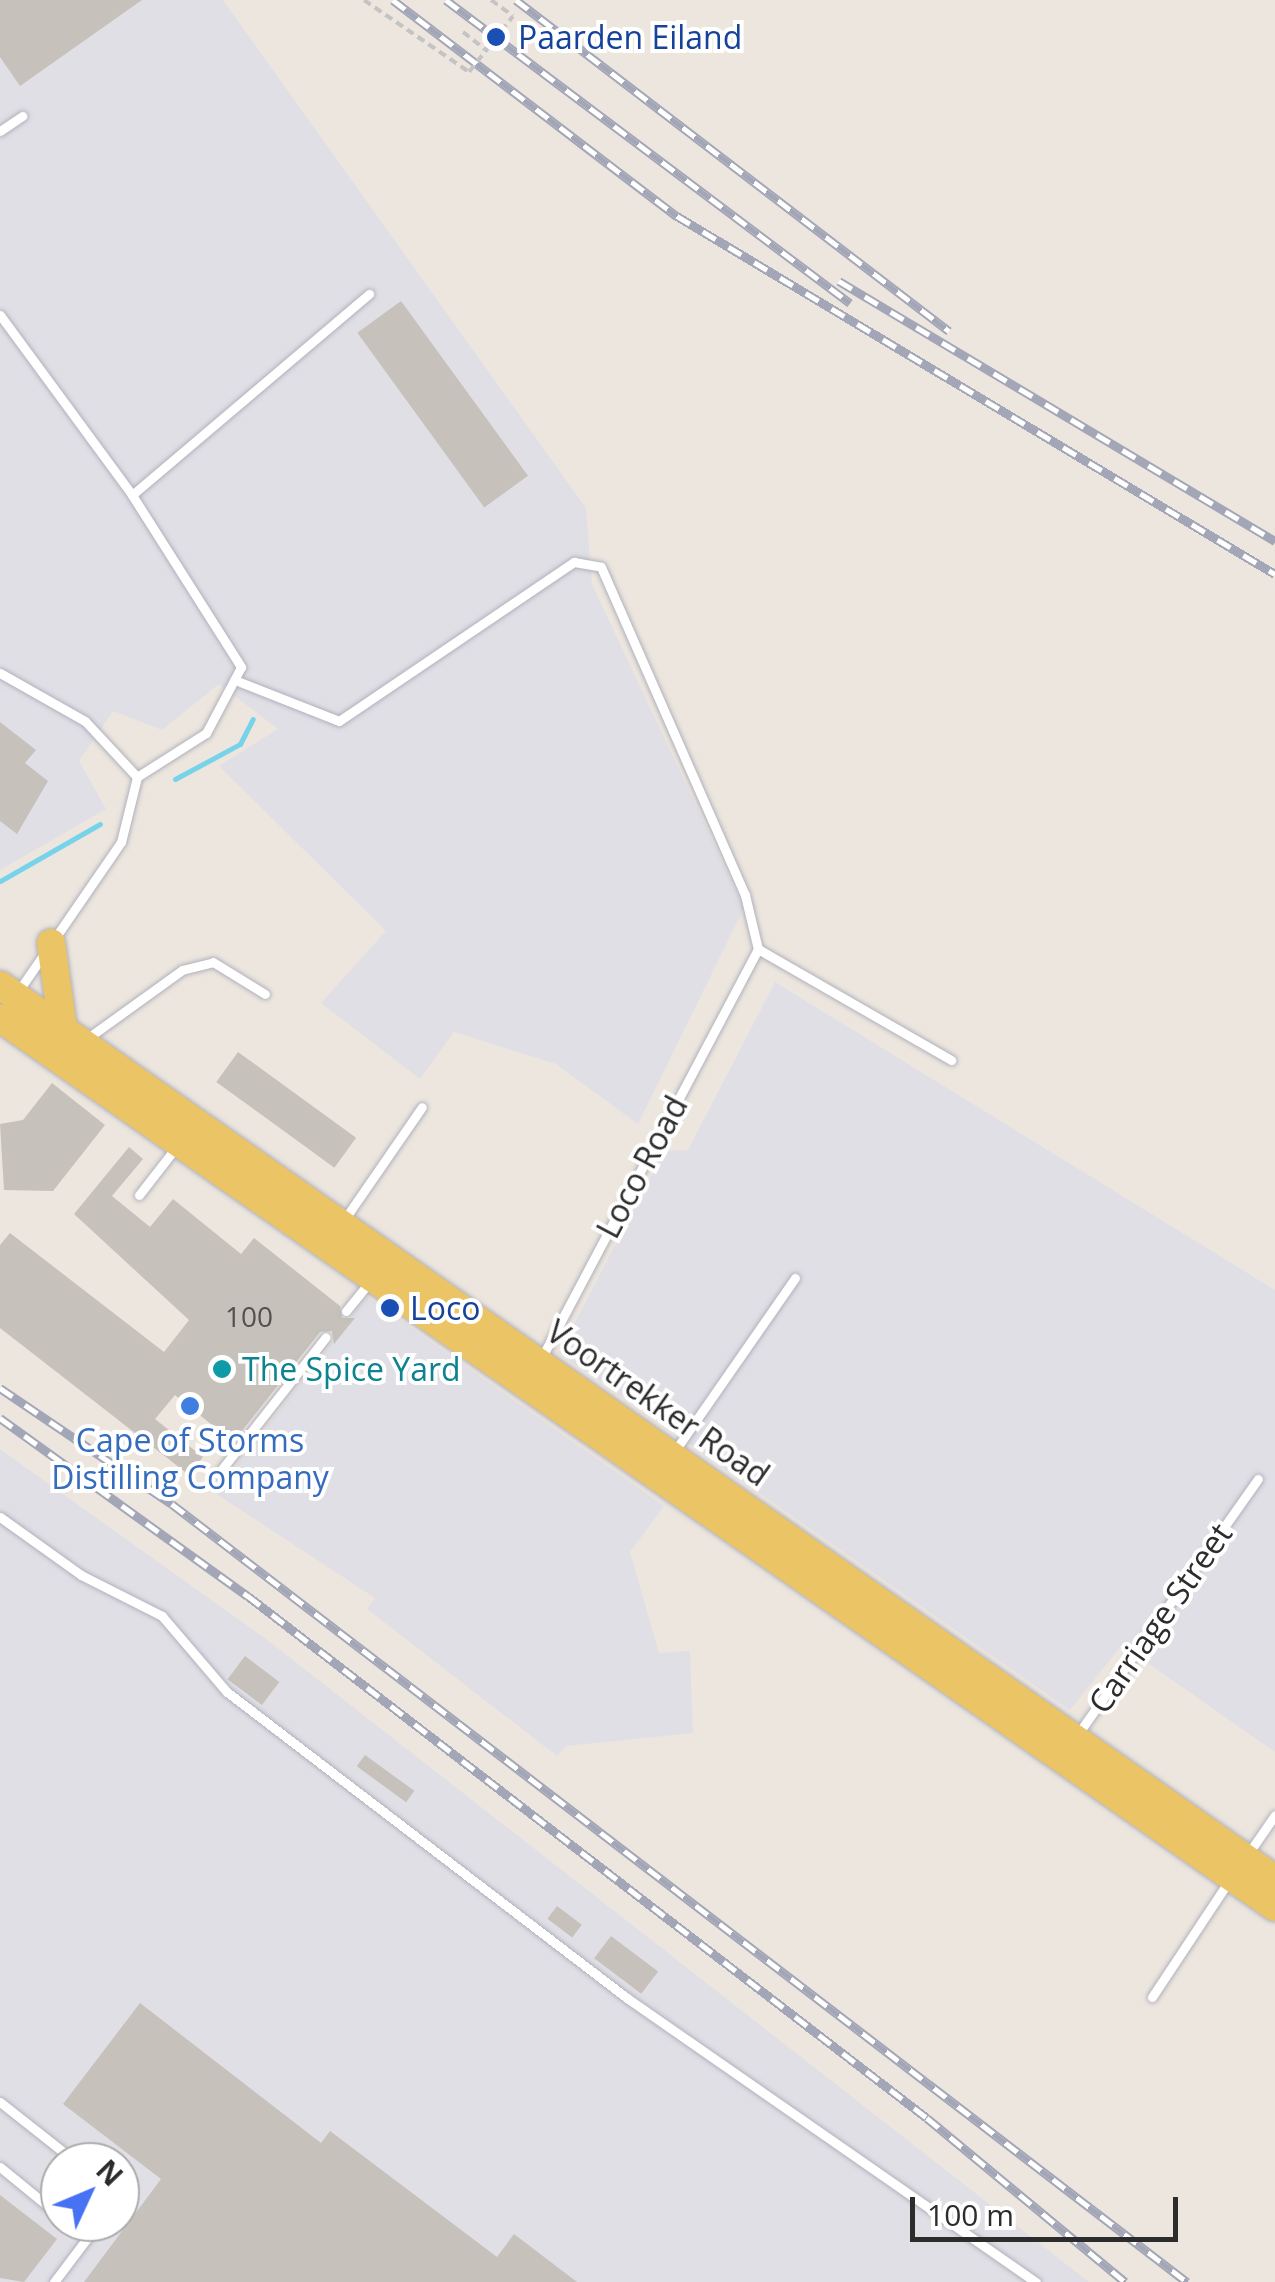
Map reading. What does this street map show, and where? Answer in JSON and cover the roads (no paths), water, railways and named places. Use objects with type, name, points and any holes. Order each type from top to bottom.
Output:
[{"type":"main road","points":[[52,943],[73,1035]]},
{"type":"main road","name":"Voortrekker Road","points":[[5,999],[73,1035],[188,1131]]},
{"type":"main road","name":"Voortrekker Road","points":[[5,999],[1238,1867],[1275,1907]]},
{"type":"main road","name":"Voortrekker Road","points":[[335,1233],[374,1275],[533,1373]]},
{"type":"main road","name":"Voortrekker Road","points":[[1238,1867],[1275,1879]]},
{"type":"lane","points":[[0,131],[22,116]]},
{"type":"lane","points":[[132,494],[317,348],[370,294]]},
{"type":"lane","points":[[0,315],[132,494],[234,651],[240,682],[206,733],[136,778],[121,842],[52,943],[5,999]]},
{"type":"lane","points":[[240,682],[340,722],[574,562],[600,567],[745,895],[758,948],[951,1060]]},
{"type":"lane","points":[[0,673],[85,721],[136,778]]},
{"type":"lane","name":"Loco Road","points":[[533,1373],[758,948]]},
{"type":"lane","points":[[73,1035],[182,970],[213,962],[265,994]]},
{"type":"lane","points":[[335,1233],[422,1107]]},
{"type":"lane","points":[[138,1195],[188,1131]]},
{"type":"lane","points":[[346,1311],[374,1275]]},
{"type":"lane","points":[[665,1465],[795,1278]]},
{"type":"lane","points":[[218,1474],[326,1338]]},
{"type":"lane","name":"Carriage Street","points":[[1068,1749],[1258,1479]]},
{"type":"lane","points":[[0,1517],[81,1576],[162,1616],[227,1692],[627,1998],[1036,2282]]},
{"type":"lane","points":[[1152,1997],[1275,1816]]},
{"type":"lane","points":[[0,2102],[51,2142]]},
{"type":"lane","points":[[0,2166],[40,2199]]},
{"type":"lane","points":[[54,2282],[84,2242]]},
{"type":"waterway","points":[[175,779],[240,744],[253,719]]},
{"type":"waterway","points":[[0,881],[100,824]]},
{"type":"railway","points":[[393,0],[677,216],[1275,574]]},
{"type":"railway","points":[[446,0],[850,303]]},
{"type":"railway","points":[[516,0],[949,331]]},
{"type":"railway","points":[[839,281],[1275,541]]},
{"type":"railway","points":[[0,1388],[172,1504],[1187,2282]]},
{"type":"railway","points":[[0,1418],[248,1596],[927,2118],[1125,2282]]},
{"type":"place","name":"Paarden Eiland","points":[[496,37]]},
{"type":"place","name":"Loco","points":[[390,1308]]},
{"type":"place","name":"The Spice Yard","points":[[222,1369]]},
{"type":"place","name":"Cape of Storms Distilling Company","points":[[190,1406]]}]
